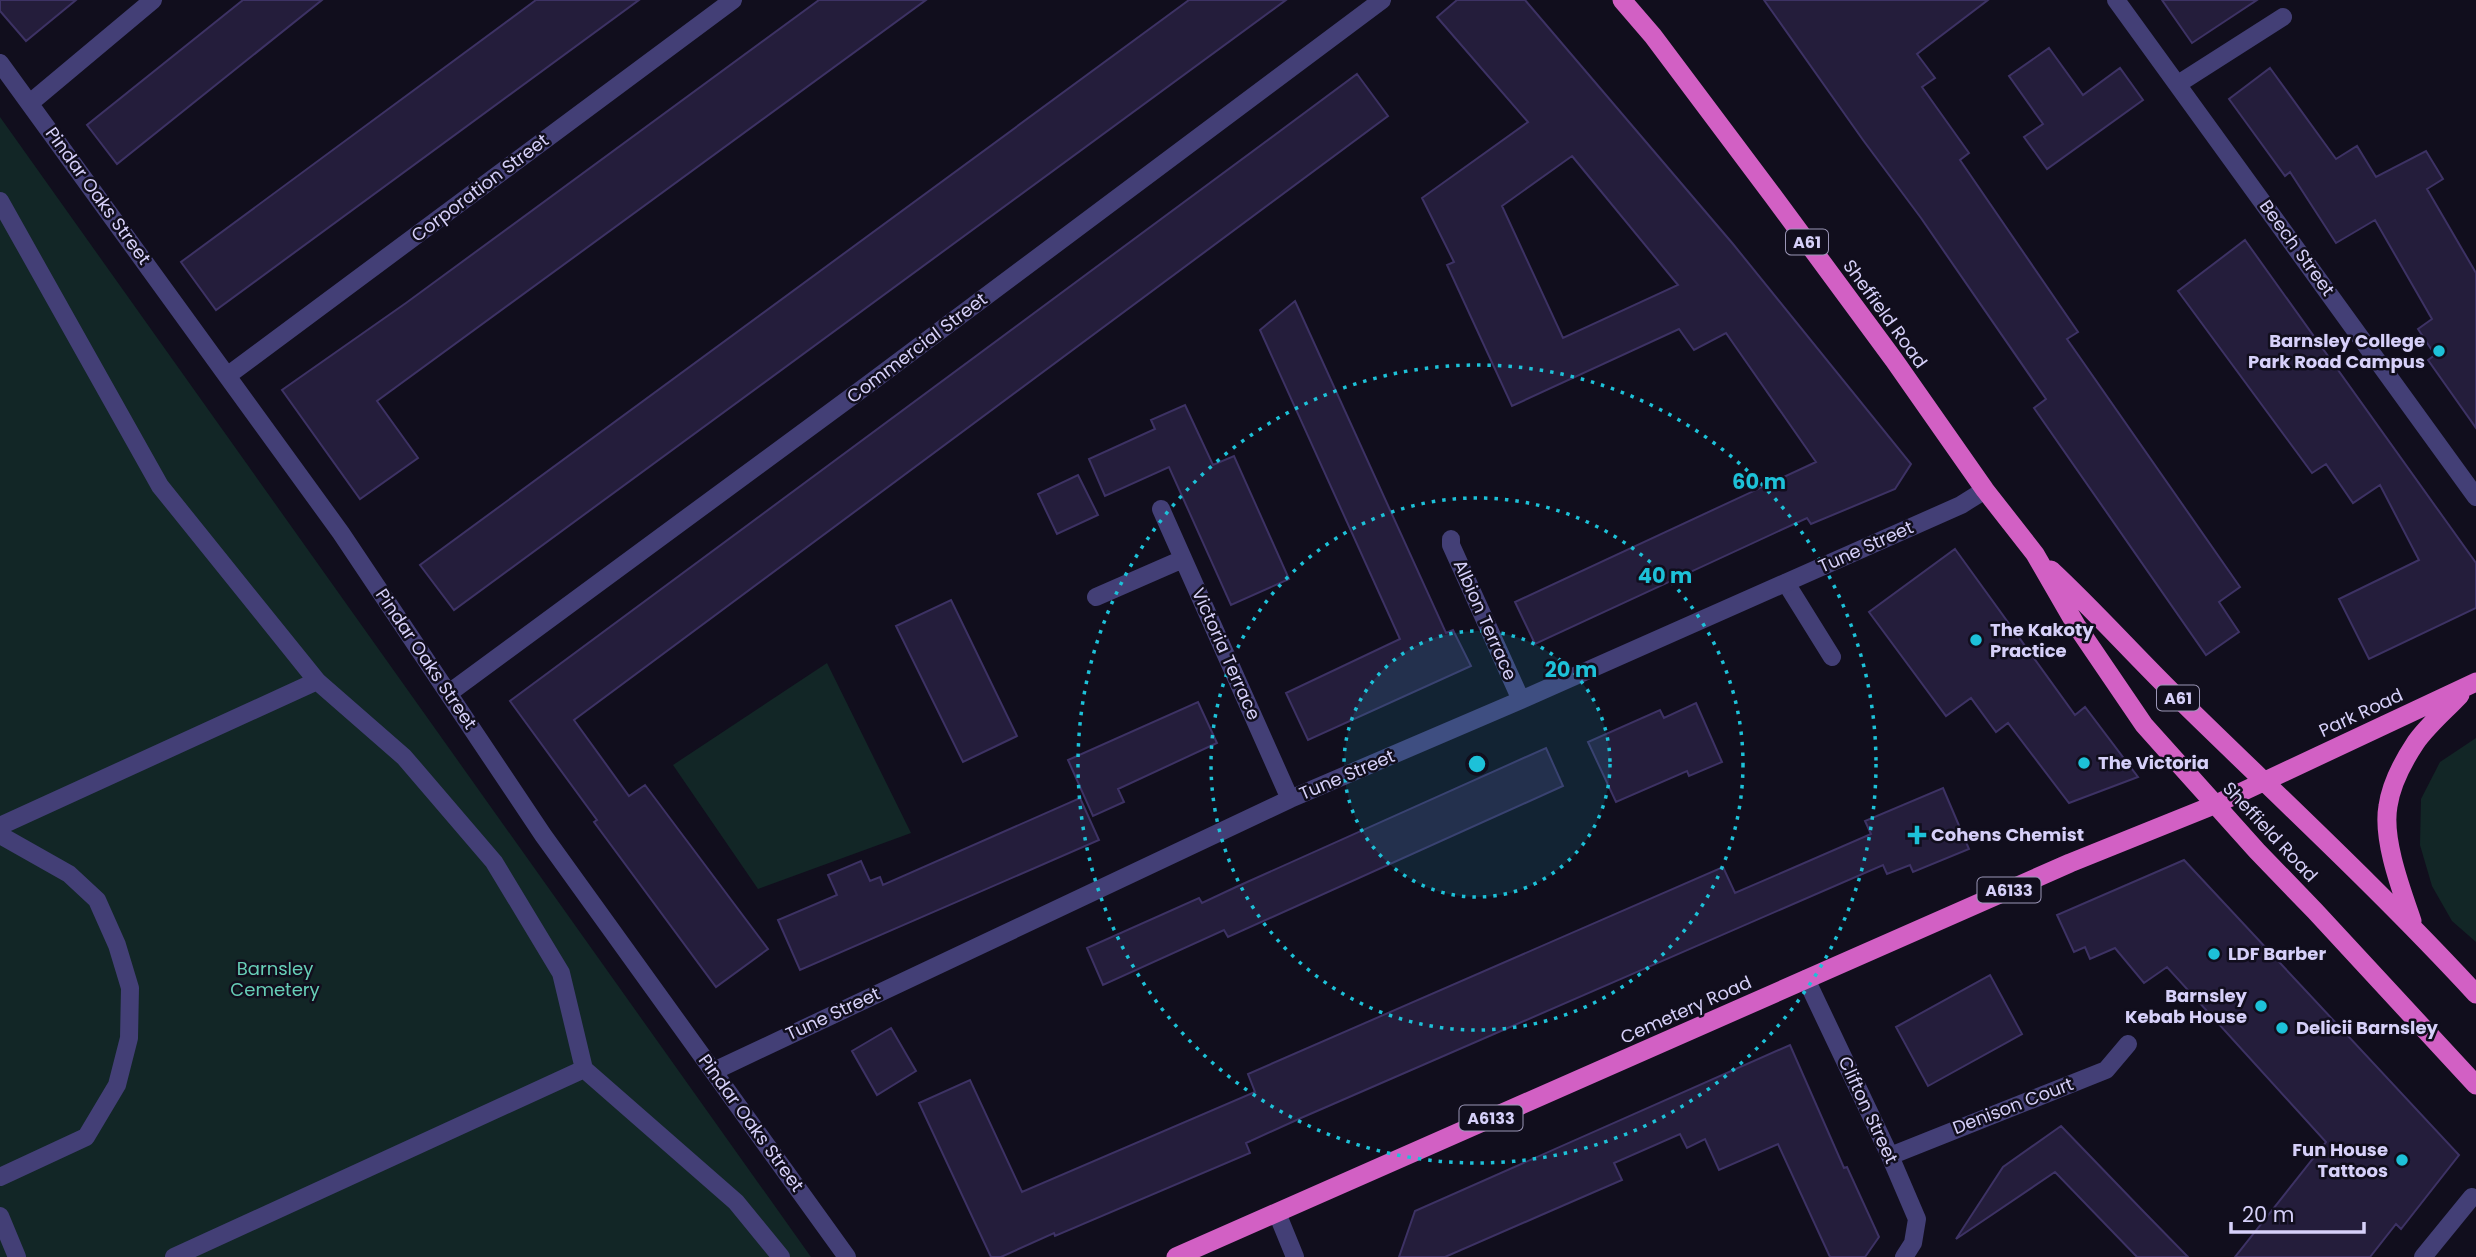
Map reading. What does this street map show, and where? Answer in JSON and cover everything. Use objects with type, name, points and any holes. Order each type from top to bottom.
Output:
[{"type":"highway","name":"Sheffield Road","points":[[1622,0],[1653,36],[1773,196],[1894,360],[1985,490],[2035,554],[2076,625],[2144,725],[2214,804],[2476,1084]]},
{"type":"highway","name":"Sheffield Road","points":[[2035,554],[2096,612],[2176,696],[2413,925],[2476,994]]},
{"type":"highway","name":"Park Road","points":[[2263,781],[2472,684]]},
{"type":"highway","name":"A6133","points":[[2413,925],[2396,876],[2387,825],[2388,805],[2400,772],[2417,741],[2472,684]]},
{"type":"highway","name":"A6133","points":[[2214,804],[2263,781]]},
{"type":"highway","name":"Cemetery Road","points":[[1176,1257],[2070,863],[2214,804]]},
{"type":"street","points":[[30,103],[153,0]]},
{"type":"street","name":"Corporation Street","points":[[227,376],[733,0]]},
{"type":"street","name":"Commercial Street","points":[[449,693],[866,386],[1382,0]]},
{"type":"street","name":"Beech Street","points":[[2116,0],[2476,497]]},
{"type":"street","points":[[2178,84],[2283,17]]},
{"type":"street","name":"Pindar Oaks Street","points":[[0,63],[341,533],[543,835],[847,1257]]},
{"type":"street","points":[[0,201],[160,486],[317,681],[404,757],[494,862],[561,973],[584,1069],[736,1202],[781,1257]]},
{"type":"street","name":"Tune Street","points":[[714,1070],[1290,799],[1786,583],[1961,505],[1985,490]]},
{"type":"street","name":"Victoria Terrace","points":[[1161,509],[1290,799]]},
{"type":"street","name":"Albion Terrace","points":[[1451,539],[1451,545],[1521,700]]},
{"type":"street","points":[[1096,597],[1183,559]]},
{"type":"street","points":[[1786,583],[1832,657]]},
{"type":"street","points":[[0,826],[317,681]]},
{"type":"street","points":[[0,835],[69,874],[97,900],[117,945],[130,988],[129,1038],[117,1085],[86,1137],[0,1177]]},
{"type":"street","name":"Clifton Street","points":[[1806,979],[1917,1219],[1908,1250]]},
{"type":"street","name":"Denison Court","points":[[1890,1156],[2106,1070],[2128,1044]]},
{"type":"street","points":[[174,1257],[584,1069]]},
{"type":"street","points":[[2423,1257],[2472,1197]]},
{"type":"street","points":[[1277,1213],[1295,1257]]},
{"type":"street","points":[[0,1216],[17,1257]]},
{"type":"green space","name":"Barnsley Cemetery","points":[[0,117],[811,1257],[0,1257]]},
{"type":"green space","points":[[827,663],[911,833],[758,889],[673,765]]},
{"type":"green space","points":[[2476,738],[2476,942],[2452,921],[2432,886],[2420,845],[2421,799],[2440,762]]},
{"type":"building","points":[[0,0],[76,0],[26,41],[0,11]]},
{"type":"building","points":[[243,0],[322,0],[117,164],[87,125]]},
{"type":"building","points":[[536,0],[639,0],[216,310],[181,262]]},
{"type":"building","points":[[819,0],[926,0],[377,401],[418,458],[360,499],[282,390],[406,303]]},
{"type":"building","points":[[1189,0],[1286,0],[454,610],[420,565]]},
{"type":"building","points":[[1457,0],[1525,0],[1733,244],[1911,464],[1895,489],[1811,524],[1807,518],[1535,644],[1515,602],[1816,462],[1726,333],[1694,350],[1679,329],[1512,406],[1447,265],[1454,262],[1422,198],[1528,122],[1437,17]],"holes":[[[1572,156],[1678,285],[1563,338],[1502,206]]]},
{"type":"building","points":[[1764,0],[1988,0],[1917,54],[1935,78],[1922,87],[1969,153],[1960,160],[2078,332],[2067,339],[2240,587],[2219,602],[2239,632],[2206,655],[2034,408],[2046,399],[1921,218]]},
{"type":"building","points":[[2162,0],[2257,0],[2192,43]]},
{"type":"building","points":[[2049,48],[2083,95],[2120,68],[2143,100],[2047,169],[2024,137],[2043,124],[2009,76]]},
{"type":"building","points":[[2270,68],[2336,159],[2357,146],[2376,177],[2426,151],[2443,179],[2427,189],[2476,273],[2476,428],[2428,360],[2435,355],[2418,329],[2432,319],[2375,220],[2336,243],[2290,172],[2285,176],[2229,99]]},
{"type":"building","points":[[1357,74],[1388,116],[574,720],[629,796],[645,785],[768,949],[716,987],[594,822],[597,820],[510,701]]},
{"type":"building","points":[[2245,240],[2476,563],[2476,608],[2369,659],[2339,599],[2419,560],[2380,485],[2353,503],[2326,464],[2312,473],[2178,291]]},
{"type":"building","points":[[1295,301],[1446,633],[1453,630],[1471,666],[1308,740],[1286,693],[1400,639],[1260,330]]},
{"type":"building","points":[[1185,405],[1213,465],[1234,456],[1289,579],[1231,605],[1169,467],[1105,496],[1089,459],[1155,429],[1151,420]]},
{"type":"building","points":[[1078,475],[1098,515],[1057,534],[1038,494]]},
{"type":"building","name":"The Kakoty Practice","points":[[1955,549],[2075,715],[2085,707],[2138,777],[2069,803],[2008,723],[1996,732],[1971,698],[1946,716],[1869,612]]},
{"type":"building","points":[[951,600],[1017,736],[963,762],[896,626]]},
{"type":"building","points":[[1198,702],[1217,743],[1118,789],[1124,802],[1093,816],[1068,760]]},
{"type":"building","points":[[1696,703],[1722,762],[1689,776],[1687,771],[1616,802],[1588,742],[1660,710],[1664,718]]},
{"type":"building","points":[[1546,748],[1563,786],[1228,937],[1224,930],[1103,985],[1087,948],[1199,898],[1202,903]]},
{"type":"building","points":[[1943,788],[1969,849],[1913,872],[1910,865],[1887,874],[1883,865],[1246,1143],[1250,1153],[1001,1257],[991,1257],[919,1103],[970,1080],[1022,1192],[1255,1092],[1248,1074],[1723,867],[1735,893],[1871,834],[1865,821]]},
{"type":"building","points":[[1080,798],[1099,840],[800,970],[778,920],[837,895],[828,875],[861,861],[870,881],[880,877],[883,885]]},
{"type":"building","points":[[2184,860],[2459,1155],[2401,1229],[2396,1224],[2370,1257],[2235,1257],[2326,1142],[2167,967],[2144,983],[2115,948],[2090,959],[2085,947],[2074,952],[2057,915]]},
{"type":"building","points":[[1990,975],[2022,1034],[1928,1086],[1896,1027]]},
{"type":"building","points":[[891,1028],[916,1071],[877,1095],[852,1051]]},
{"type":"building","points":[[1790,1045],[1844,1168],[1847,1167],[1879,1237],[1865,1257],[1830,1257],[1778,1144],[1719,1170],[1705,1139],[1687,1148],[1680,1134],[1614,1163],[1622,1180],[1445,1257],[1399,1257],[1415,1211]]},
{"type":"building","points":[[2061,1126],[2188,1257],[2137,1257],[2055,1172],[1956,1239],[2003,1167]]},
{"type":"place","name":"Barnsley College Park Road Campus","points":[[2439,351]]},
{"type":"place","name":"The Kakoty Practice","points":[[1976,640]]},
{"type":"place","name":"The Victoria","points":[[2084,763]]},
{"type":"place","name":"Cohens Chemist","points":[[1917,835]]},
{"type":"place","name":"LDF Barber","points":[[2214,954]]},
{"type":"place","name":"Barnsley Kebab House","points":[[2261,1006]]},
{"type":"place","name":"Delicii Barnsley","points":[[2282,1028]]},
{"type":"place","name":"Fun House Tattoos","points":[[2402,1160]]}]
